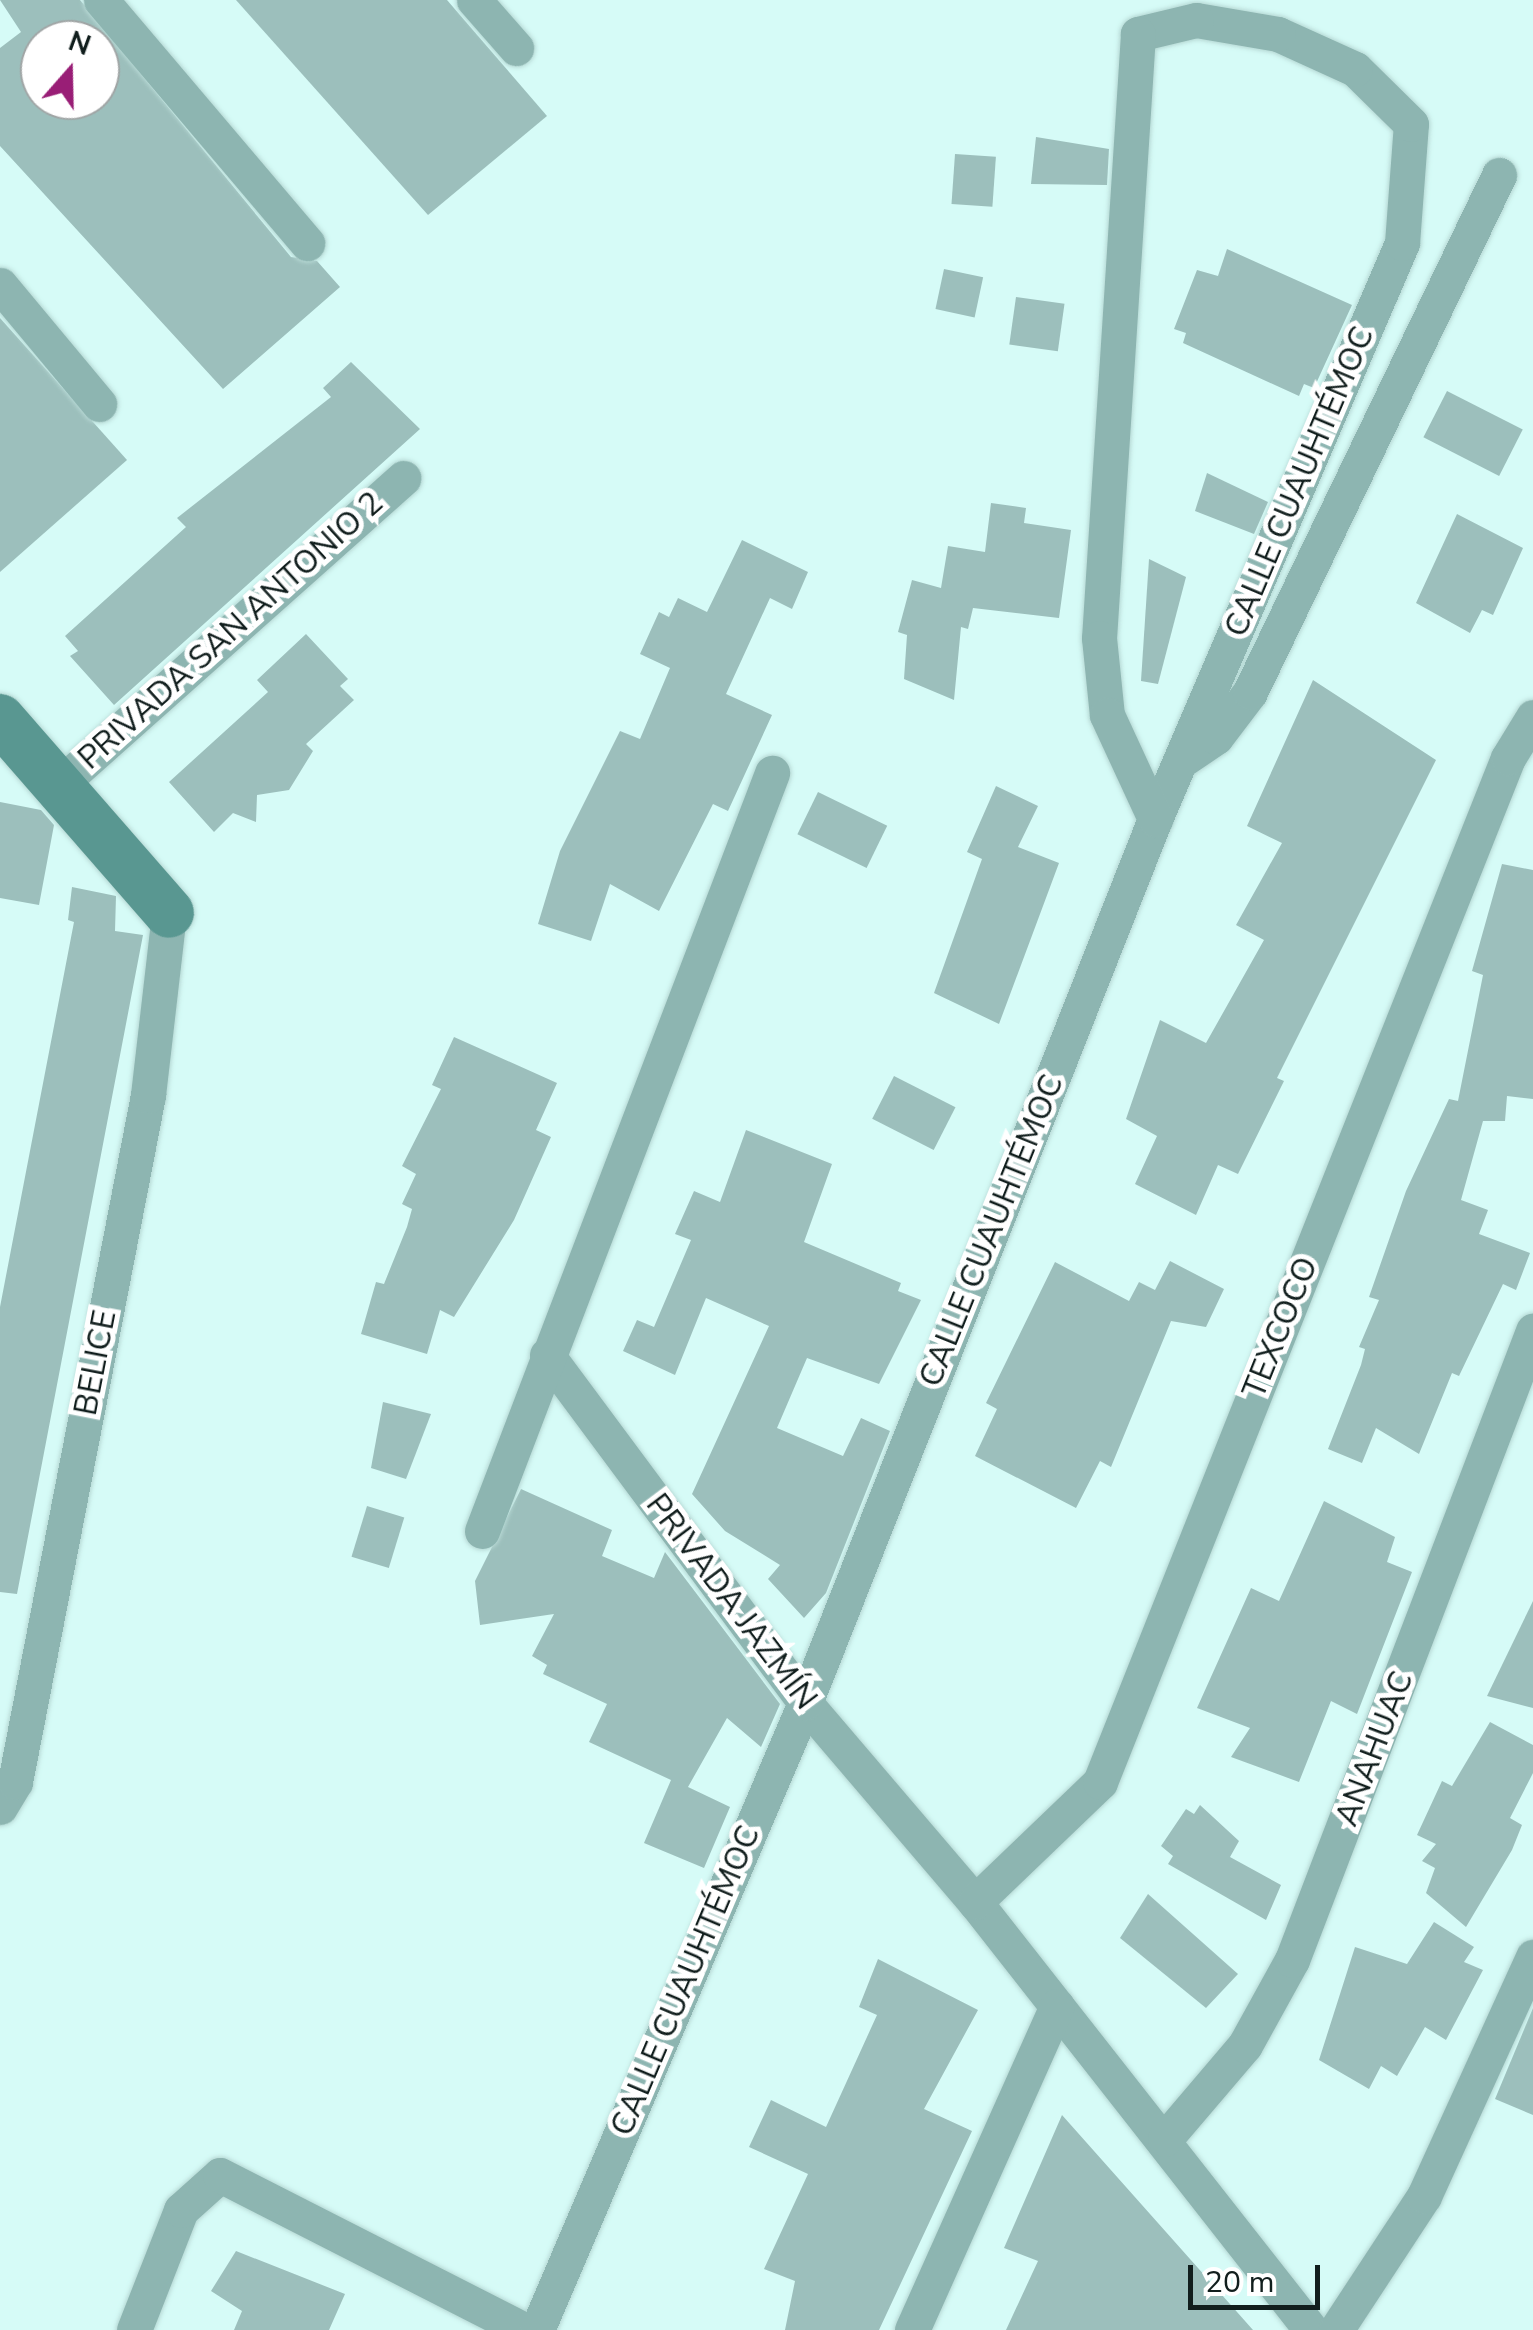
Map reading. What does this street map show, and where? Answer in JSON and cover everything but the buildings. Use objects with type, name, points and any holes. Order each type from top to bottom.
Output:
[{"type":"street","points":[[101,0],[306,243]]},
{"type":"street","points":[[474,0],[516,48]]},
{"type":"street","name":"CALLE CUAUHTÉMOC","points":[[536,2330],[806,1704],[1155,820],[1402,243],[1412,124],[1355,69],[1278,34],[1196,20],[1138,34],[1099,638],[1107,715],[1155,820]]},
{"type":"street","points":[[1180,762],[1216,736],[1250,692],[1499,174]]},
{"type":"street","points":[[0,285],[99,404]]},
{"type":"street","name":"PRIVADA SAN ANTONIO 2","points":[[60,784],[403,478]]},
{"type":"street","name":"TEXCOCO","points":[[975,1902],[1100,1782],[1508,758],[1533,717]]},
{"type":"street","points":[[0,719],[169,913]]},
{"type":"street","points":[[482,1532],[772,773]]},
{"type":"street","name":"BELICE","points":[[0,1807],[14,1782],[148,1095],[169,913]]},
{"type":"street","name":"ANAHUAC","points":[[1165,2139],[1245,2045],[1292,1960],[1526,1382],[1533,1332]]},
{"type":"street","name":"PRIVADA JAZMÍN","points":[[547,1355],[806,1704],[975,1902],[1165,2139],[1310,2330]]},
{"type":"street","points":[[1336,2330],[1424,2196],[1533,1957]]},
{"type":"street","points":[[912,2330],[1057,2006]]},
{"type":"street","points":[[134,2330],[182,2210],[220,2175],[524,2330]]}]
